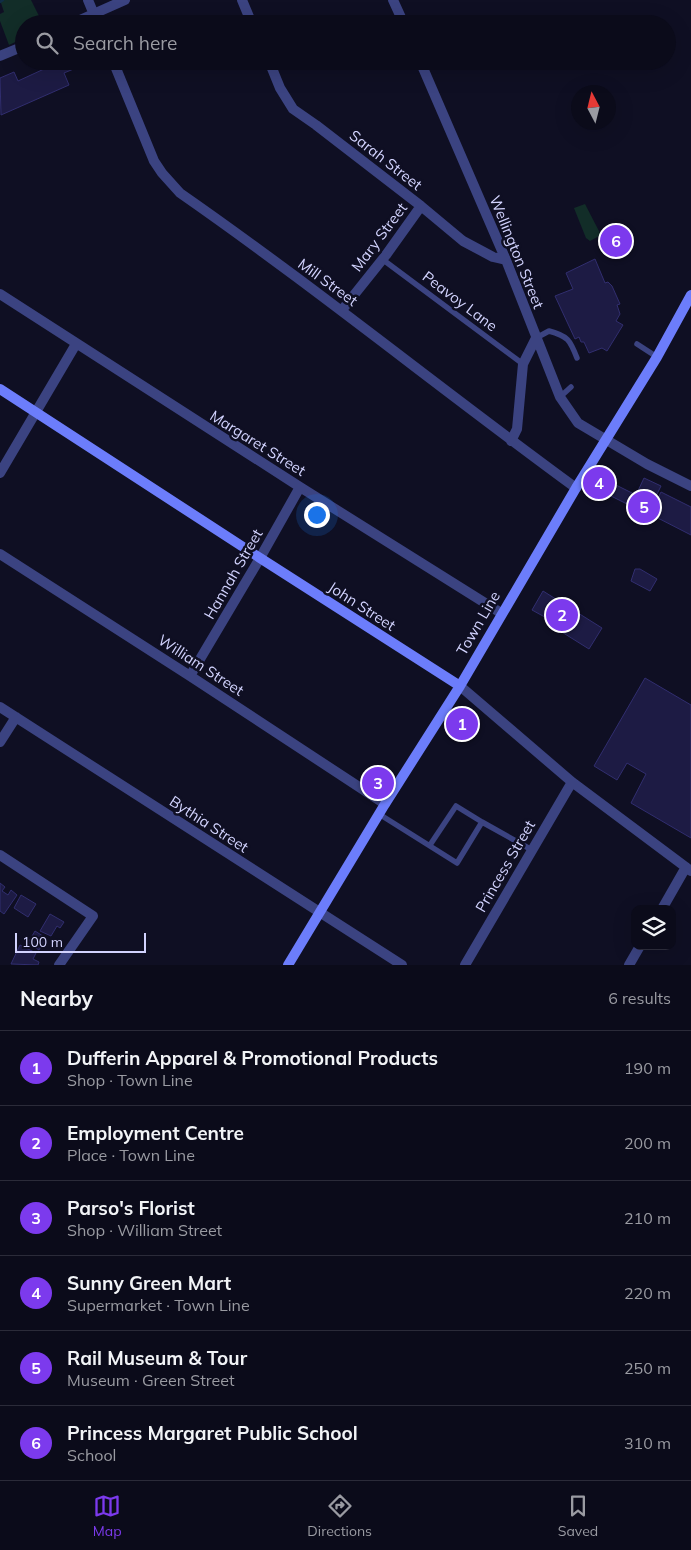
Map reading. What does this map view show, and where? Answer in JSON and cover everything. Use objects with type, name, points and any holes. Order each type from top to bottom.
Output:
[{"type":"main road","name":"Town Line","points":[[288,965],[385,804],[460,686],[576,488],[657,357],[691,295]]},
{"type":"main road","name":"John Street","points":[[0,389],[460,686]]},
{"type":"street","points":[[88,0],[94,13]]},
{"type":"street","points":[[90,15],[125,0]]},
{"type":"street","points":[[242,0],[248,15]]},
{"type":"street","points":[[394,0],[400,15]]},
{"type":"street","points":[[0,56],[15,50]]},
{"type":"street","name":"Mill Street","points":[[117,70],[154,161],[180,193],[342,310],[576,488]]},
{"type":"street","name":"Sarah Street","points":[[273,70],[280,88],[293,109],[421,206],[463,241],[493,257],[506,260]]},
{"type":"street","name":"Wellington Street","points":[[424,70],[506,260],[560,396],[578,423],[647,464],[691,486]]},
{"type":"street","name":"Mary Street","points":[[342,310],[421,206]]},
{"type":"street","name":"Margaret Street","points":[[0,294],[300,487],[502,613]]},
{"type":"street","points":[[512,441],[517,429],[523,364],[536,338]]},
{"type":"street","points":[[0,473],[76,344]]},
{"type":"street","name":"Hannah Street","points":[[190,676],[300,487]]},
{"type":"street","name":"William Street","points":[[0,554],[385,804]]},
{"type":"street","name":"John Street","points":[[460,686],[572,782],[688,869]]},
{"type":"street","name":"Bythia Street","points":[[0,707],[402,965]]},
{"type":"street","points":[[0,742],[16,717]]},
{"type":"street","name":"Princess Street","points":[[465,965],[572,782]]},
{"type":"street","points":[[0,855],[93,916],[60,965]]},
{"type":"street","points":[[665,905],[688,869]]},
{"type":"street","points":[[629,965],[638,950]]},
{"type":"lane","name":"Peavoy Lane","points":[[382,259],[523,364]]},
{"type":"lane","points":[[536,338],[549,331],[562,335],[570,342],[577,358]]},
{"type":"lane","points":[[637,344],[657,357]]},
{"type":"lane","points":[[560,396],[571,388]]},
{"type":"lane","points":[[430,845],[456,806],[532,850]]},
{"type":"lane","points":[[379,814],[457,863],[482,822]]},
{"type":"green space","points":[[0,0],[31,0],[38,15],[15,15],[15,42],[9,45],[0,21],[0,14],[4,12]]},
{"type":"green space","points":[[585,204],[601,235],[590,241],[586,238],[574,208]]},
{"type":"building","points":[[42,70],[71,70],[64,73],[69,85],[1,115],[0,78],[14,72],[18,81]]},
{"type":"building","points":[[595,259],[605,283],[608,282],[612,286],[620,304],[617,305],[620,314],[616,321],[623,325],[607,351],[602,348],[589,353],[584,342],[581,342],[579,337],[575,339],[555,296],[573,289],[566,273]]},
{"type":"building","points":[[598,476],[636,495],[644,478],[661,486],[647,514],[593,487]]},
{"type":"building","points":[[661,492],[691,507],[691,535],[650,514]]},
{"type":"building","points":[[635,569],[640,569],[657,579],[650,591],[631,581]]},
{"type":"building","points":[[543,591],[602,628],[589,649],[549,624],[552,621],[532,610]]},
{"type":"building","points":[[645,678],[691,705],[691,838],[631,803],[646,774],[627,763],[617,780],[594,766]]},
{"type":"building","points":[[0,883],[5,887],[2,891],[8,895],[11,890],[17,895],[4,914],[0,911]]},
{"type":"building","points":[[21,895],[36,904],[28,917],[14,908]]},
{"type":"building","points":[[50,914],[64,922],[60,928],[57,926],[51,936],[40,931]]},
{"type":"building","points":[[35,931],[46,938],[39,950],[28,943]]},
{"type":"building","points":[[20,945],[36,953],[33,959],[39,962],[38,965],[11,964]]},
{"type":"place","name":"Princess Margaret Public School","points":[[616,241]]},
{"type":"place","name":"Sunny Green Mart","points":[[599,483]]},
{"type":"place","name":"Rail Museum & Tour","points":[[644,507]]},
{"type":"place","name":"Employment Centre","points":[[562,615]]},
{"type":"place","name":"Dufferin Apparel & Promotional Products","points":[[462,724]]},
{"type":"place","name":"Parso's Florist","points":[[378,783]]}]
